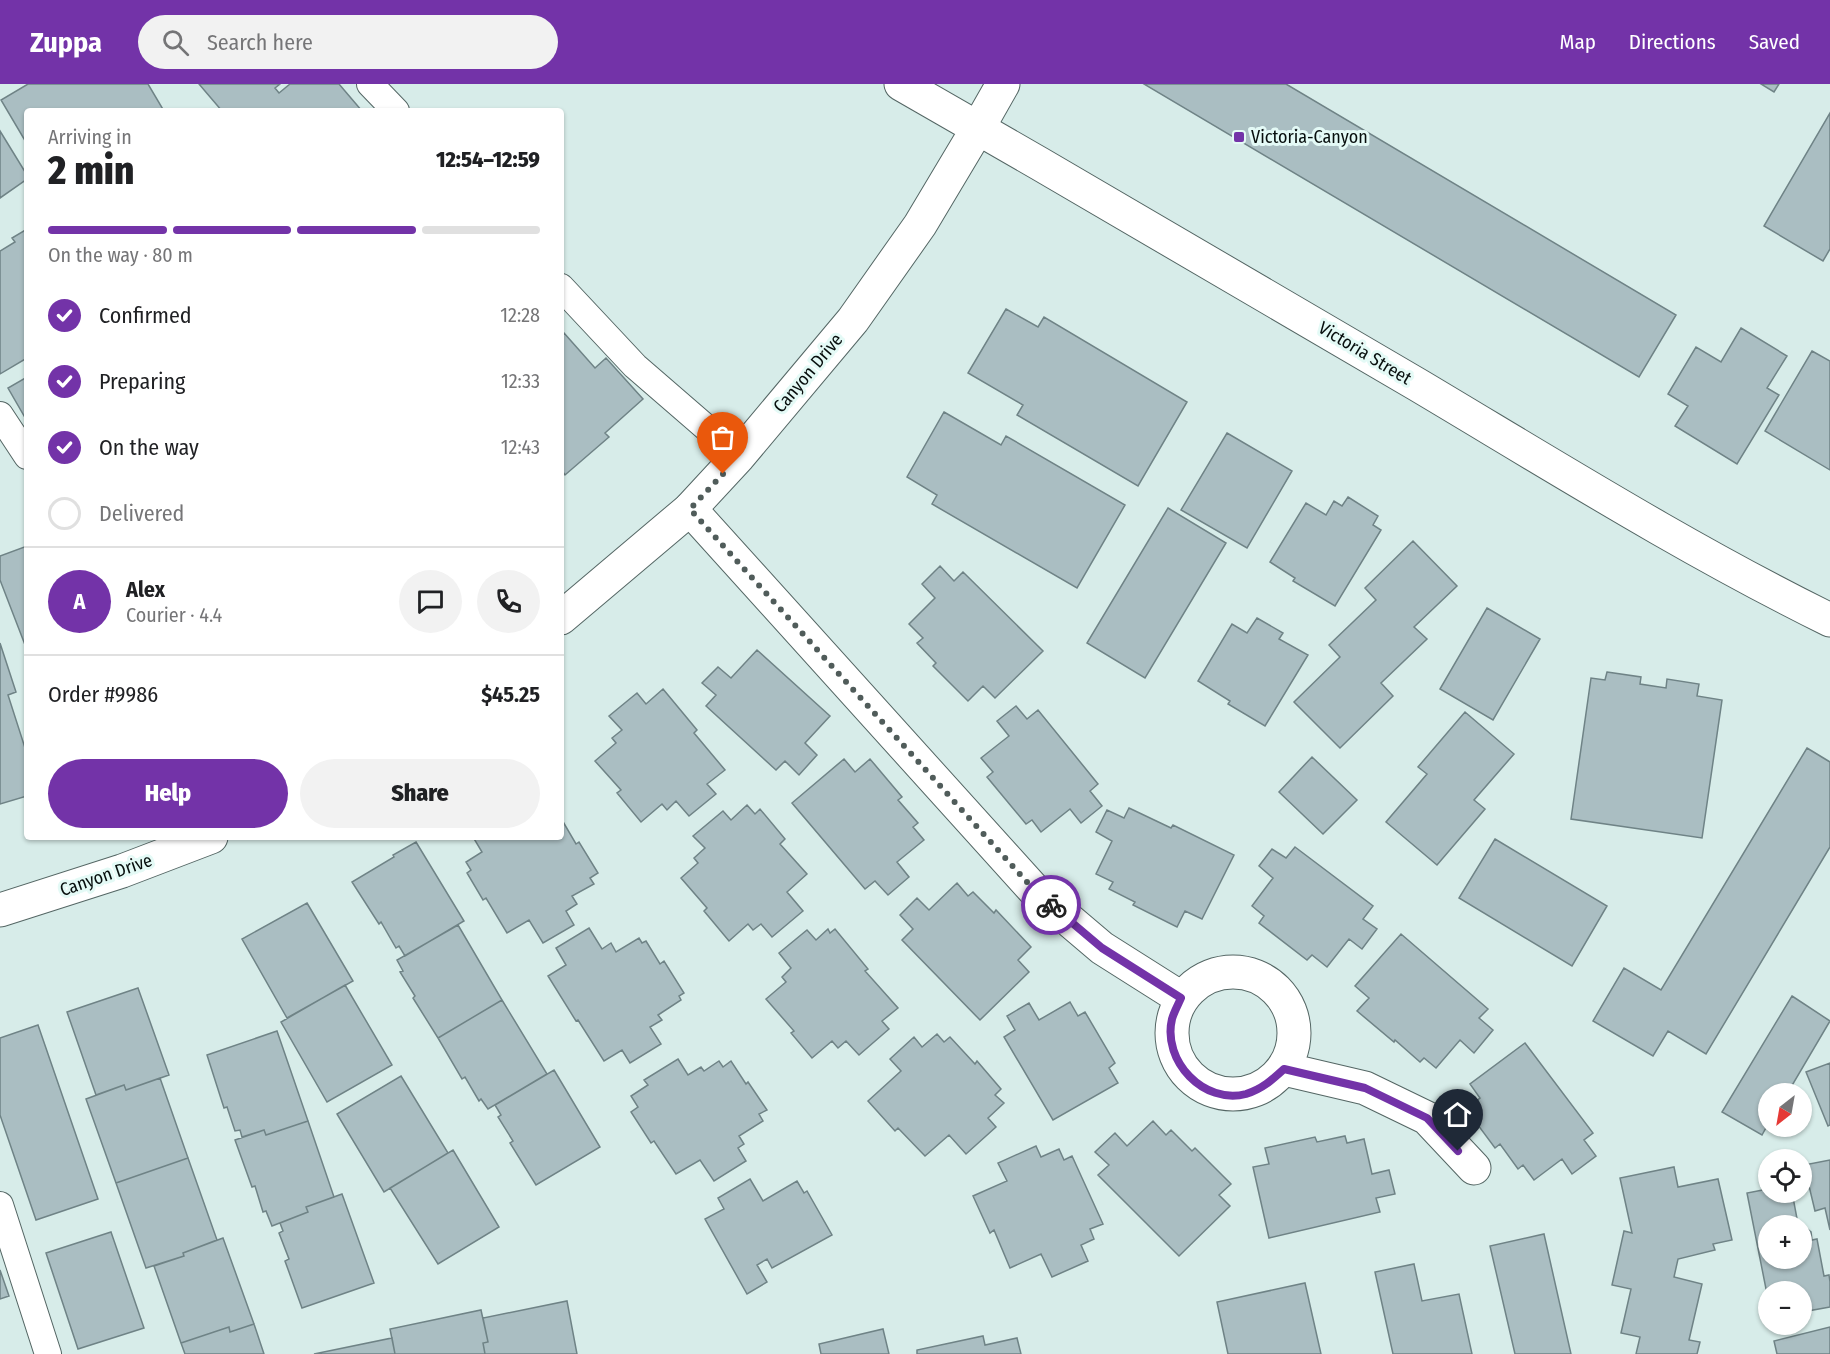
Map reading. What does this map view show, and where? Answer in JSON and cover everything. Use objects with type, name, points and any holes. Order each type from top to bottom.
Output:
[{"type":"street","name":"Victoria Street","points":[[901,84],[1243,281],[1533,454],[1765,588],[1830,620]]},
{"type":"street","name":"Canyon Drive","points":[[564,615],[690,509],[739,456],[853,321],[920,225],[1003,84]]},
{"type":"street","points":[[690,509],[1036,892],[1102,948],[1181,998]]},
{"type":"street","name":"Canyon Drive","points":[[0,910],[122,871],[194,840]]},
{"type":"street","points":[[1221,972],[1246,973],[1268,982],[1285,999],[1294,1022],[1294,1047],[1284,1069],[1266,1086],[1244,1095],[1220,1094],[1197,1084],[1180,1067],[1172,1045],[1172,1020],[1181,998],[1199,981],[1221,972]]},
{"type":"street","points":[[1284,1069],[1365,1088],[1427,1118],[1474,1168]]},
{"type":"lane","points":[[370,84],[393,108]]},
{"type":"lane","points":[[564,290],[635,366],[739,456]]},
{"type":"lane","points":[[0,415],[24,451]]},
{"type":"lane","points":[[0,1205],[48,1354]]},
{"type":"building","points":[[28,84],[148,84],[162,108],[24,108],[24,139],[1,100]]},
{"type":"building","points":[[199,84],[280,84],[275,88],[279,93],[290,84],[339,84],[359,108],[219,108]]},
{"type":"building","points":[[1144,84],[1286,84],[1676,315],[1639,377]]},
{"type":"building","points":[[1761,84],[1779,84],[1774,92]]},
{"type":"building","points":[[1830,113],[1830,249],[1823,261],[1764,226]]},
{"type":"building","points":[[0,131],[24,170],[24,181],[0,198]]},
{"type":"building","points":[[24,231],[24,360],[0,374],[0,251],[15,242],[12,238]]},
{"type":"building","points":[[1006,309],[1038,327],[1044,317],[1187,402],[1138,486],[1017,415],[1023,405],[968,373]]},
{"type":"building","points":[[1741,328],[1787,356],[1767,388],[1779,395],[1737,464],[1675,426],[1688,406],[1668,394],[1696,347],[1721,362]]},
{"type":"building","points":[[564,333],[595,368],[606,358],[643,399],[605,433],[609,437],[565,475]]},
{"type":"building","points":[[1812,351],[1830,361],[1830,470],[1765,431]]},
{"type":"building","points":[[24,379],[24,416],[8,388]]},
{"type":"building","points":[[944,412],[1001,445],[1006,436],[1125,505],[1077,588],[932,504],[937,495],[907,477]]},
{"type":"building","points":[[1227,433],[1292,471],[1247,548],[1181,510]]},
{"type":"building","points":[[1348,497],[1378,516],[1373,525],[1381,530],[1335,606],[1293,581],[1295,578],[1270,562],[1306,503],[1326,515],[1334,501],[1342,506]]},
{"type":"building","points":[[1168,508],[1226,543],[1145,678],[1087,643]]},
{"type":"building","points":[[1413,541],[1457,586],[1414,627],[1427,639],[1381,683],[1393,696],[1340,748],[1294,702],[1340,657],[1329,645],[1376,600],[1365,588]]},
{"type":"building","points":[[24,547],[24,642],[0,580],[0,556]]},
{"type":"building","points":[[940,566],[954,581],[963,572],[1043,651],[995,698],[983,686],[968,701],[933,666],[936,663],[917,643],[923,638],[909,624],[935,598],[922,584]]},
{"type":"building","points":[[1487,608],[1540,639],[1493,720],[1440,689]]},
{"type":"building","points":[[1257,618],[1283,633],[1279,639],[1308,655],[1265,726],[1228,704],[1230,701],[1198,681],[1232,624],[1247,633]]},
{"type":"building","points":[[0,643],[16,692],[8,695],[24,745],[24,797],[0,804]]},
{"type":"building","points":[[757,650],[830,716],[805,743],[817,755],[799,775],[785,761],[776,770],[706,706],[716,695],[702,683],[718,667],[731,678]]},
{"type":"building","points":[[1607,672],[1641,677],[1640,684],[1666,688],[1667,679],[1699,684],[1697,696],[1722,700],[1702,838],[1571,819],[1591,678],[1605,680]]},
{"type":"building","points":[[663,689],[697,730],[694,733],[725,770],[707,784],[716,794],[689,816],[676,801],[667,810],[662,804],[641,822],[617,793],[621,790],[595,761],[616,743],[612,738],[622,730],[609,716],[637,693],[646,704]]},
{"type":"building","points":[[1016,706],[1027,719],[1038,710],[1098,784],[1090,791],[1102,806],[1081,823],[1070,809],[1041,832],[1032,820],[1026,824],[987,777],[993,772],[981,758],[1009,736],[997,721]]},
{"type":"building","points":[[1465,712],[1514,754],[1474,800],[1485,809],[1437,865],[1386,822],[1427,774],[1418,767]]},
{"type":"building","points":[[1807,748],[1830,762],[1830,847],[1706,1054],[1668,1031],[1653,1056],[1593,1021],[1624,968],[1661,990]]},
{"type":"building","points":[[1312,757],[1357,800],[1323,834],[1279,792]]},
{"type":"building","points":[[844,759],[855,772],[870,759],[902,797],[898,800],[918,823],[913,827],[924,840],[897,862],[909,877],[888,895],[875,881],[865,889],[792,803]]},
{"type":"building","points":[[747,805],[755,814],[760,809],[785,839],[780,844],[807,874],[787,892],[803,911],[772,937],[761,924],[753,930],[748,924],[729,941],[704,911],[707,908],[681,878],[698,863],[694,858],[705,848],[693,836],[723,811],[731,820]]},
{"type":"building","points":[[1129,808],[1171,828],[1173,825],[1234,855],[1202,919],[1185,911],[1177,927],[1133,905],[1135,902],[1109,889],[1113,882],[1096,874],[1112,841],[1096,832],[1107,810],[1124,818]]},
{"type":"building","points":[[564,823],[576,844],[579,842],[598,873],[590,878],[594,884],[572,896],[577,904],[566,911],[574,925],[543,943],[529,920],[507,933],[486,898],[483,900],[467,873],[471,870],[466,862],[482,852],[475,840],[564,840]]},
{"type":"building","points":[[1495,839],[1607,906],[1572,966],[1459,898]]},
{"type":"building","points":[[416,842],[464,921],[405,956],[399,946],[396,948],[381,922],[379,924],[352,882]]},
{"type":"building","points":[[1295,847],[1373,906],[1363,919],[1377,929],[1362,949],[1349,939],[1327,967],[1312,955],[1307,960],[1259,923],[1264,916],[1252,906],[1273,878],[1259,866],[1272,849],[1286,858]]},
{"type":"building","points":[[957,883],[968,896],[973,892],[994,913],[996,910],[1031,947],[1018,960],[1029,972],[980,1020],[902,940],[913,929],[900,915],[917,898],[929,910]]},
{"type":"building","points":[[307,903],[353,981],[287,1018],[242,939]]},
{"type":"building","points":[[458,925],[502,1000],[438,1038],[413,998],[415,996],[400,972],[403,971],[397,960]]},
{"type":"building","points":[[589,928],[602,949],[611,943],[616,952],[639,938],[642,943],[646,941],[660,964],[664,961],[684,993],[679,996],[681,1000],[658,1015],[662,1020],[650,1027],[661,1044],[630,1063],[622,1050],[604,1061],[548,976],[566,965],[556,948]]},
{"type":"building","points":[[828,929],[830,933],[835,929],[868,969],[865,971],[898,1008],[882,1021],[889,1029],[859,1055],[846,1041],[838,1048],[832,1041],[812,1058],[791,1033],[794,1031],[766,999],[786,982],[782,977],[791,968],[779,953],[807,930],[816,940]]},
{"type":"building","points":[[1401,934],[1488,1009],[1479,1018],[1493,1030],[1474,1053],[1460,1040],[1436,1068],[1424,1058],[1420,1062],[1357,1011],[1369,998],[1355,986]]},
{"type":"building","points":[[345,985],[392,1065],[327,1102],[281,1022]]},
{"type":"building","points":[[138,988],[169,1075],[126,1090],[124,1085],[96,1095],[67,1012]]},
{"type":"building","points":[[1792,996],[1830,1021],[1793,1083],[1758,1083],[1758,1133],[1722,1112]]},
{"type":"building","points":[[502,1000],[547,1074],[488,1109],[481,1099],[479,1101],[465,1077],[462,1079],[438,1038]]},
{"type":"building","points":[[1070,1002],[1078,1016],[1085,1012],[1115,1063],[1109,1068],[1118,1083],[1053,1120],[1004,1037],[1015,1030],[1007,1016],[1029,1003],[1039,1020]]},
{"type":"building","points":[[38,1025],[98,1199],[36,1220],[0,1115],[0,1038]]},
{"type":"building","points":[[277,1031],[308,1121],[266,1135],[264,1130],[242,1137],[240,1130],[235,1131],[227,1107],[224,1108],[207,1055]]},
{"type":"building","points":[[937,1034],[944,1042],[950,1037],[975,1064],[977,1061],[1001,1089],[995,1095],[1004,1103],[988,1118],[996,1127],[966,1154],[949,1135],[925,1156],[898,1128],[895,1131],[868,1101],[901,1071],[890,1059],[914,1037],[922,1047]]},
{"type":"building","points":[[1525,1043],[1593,1133],[1584,1140],[1596,1156],[1572,1174],[1562,1159],[1534,1180],[1523,1165],[1518,1169],[1500,1144],[1495,1148],[1466,1109],[1480,1098],[1470,1084]]},
{"type":"building","points":[[678,1059],[688,1075],[701,1067],[704,1071],[719,1061],[723,1067],[731,1061],[767,1110],[759,1114],[763,1121],[739,1136],[744,1144],[738,1148],[746,1161],[714,1181],[700,1160],[676,1174],[654,1141],[651,1143],[631,1112],[638,1107],[631,1096],[648,1085],[644,1080]]},
{"type":"building","points":[[1830,1063],[1830,1125],[1828,1126],[1812,1083],[1806,1072]]},
{"type":"building","points":[[554,1070],[600,1147],[536,1185],[510,1143],[513,1141],[498,1117],[501,1115],[495,1105]]},
{"type":"building","points":[[401,1076],[448,1153],[384,1192],[337,1114]]},
{"type":"building","points":[[160,1078],[188,1158],[116,1183],[86,1099],[124,1085],[126,1090]]},
{"type":"building","points":[[308,1121],[334,1197],[306,1207],[308,1212],[272,1226],[266,1211],[263,1212],[255,1186],[252,1187],[235,1140],[264,1130],[266,1135]]},
{"type":"building","points":[[1153,1121],[1166,1135],[1171,1130],[1192,1151],[1195,1148],[1231,1184],[1219,1195],[1230,1206],[1179,1256],[1098,1175],[1109,1165],[1095,1152],[1115,1133],[1127,1146]]},
{"type":"building","points":[[1345,1136],[1347,1143],[1364,1139],[1372,1174],[1389,1170],[1395,1194],[1376,1198],[1380,1212],[1269,1238],[1253,1167],[1269,1164],[1265,1148],[1315,1137],[1317,1142]]},
{"type":"building","points":[[1036,1146],[1041,1157],[1059,1149],[1064,1160],[1072,1156],[1103,1224],[1090,1229],[1094,1239],[1081,1245],[1088,1261],[1052,1277],[1041,1254],[1010,1268],[994,1230],[990,1233],[973,1196],[1007,1181],[998,1163]]},
{"type":"building","points":[[453,1150],[499,1227],[438,1264],[390,1188]]},
{"type":"building","points":[[188,1158],[217,1240],[183,1253],[184,1256],[146,1268],[116,1183]]},
{"type":"building","points":[[1830,1160],[1830,1230],[1825,1208],[1815,1211],[1812,1198],[1812,1163]]},
{"type":"building","points":[[1674,1167],[1678,1187],[1718,1179],[1732,1240],[1713,1244],[1715,1250],[1678,1259],[1674,1277],[1702,1284],[1689,1340],[1700,1342],[1697,1354],[1636,1354],[1640,1337],[1621,1333],[1631,1289],[1612,1285],[1624,1231],[1632,1233],[1620,1178]]},
{"type":"building","points":[[750,1179],[763,1201],[797,1181],[804,1193],[807,1191],[832,1235],[772,1268],[767,1259],[757,1265],[767,1282],[747,1294],[705,1219],[724,1209],[718,1198]]},
{"type":"building","points":[[1758,1191],[1758,1203],[1794,1203],[1796,1215],[1758,1215],[1758,1249],[1747,1193]]},
{"type":"building","points":[[342,1194],[374,1283],[302,1308],[285,1261],[289,1259],[279,1233],[283,1231],[280,1223],[308,1212],[306,1207]]},
{"type":"building","points":[[111,1232],[144,1328],[78,1349],[46,1253]]},
{"type":"building","points":[[1544,1234],[1571,1354],[1515,1354],[1490,1246]]},
{"type":"building","points":[[223,1238],[254,1324],[230,1332],[229,1327],[181,1343],[154,1266],[184,1256],[183,1253]]},
{"type":"building","points":[[1817,1239],[1824,1276],[1829,1275],[1830,1307],[1812,1310],[1812,1281],[1764,1281],[1762,1269],[1812,1269],[1812,1240]]},
{"type":"building","points":[[1414,1264],[1422,1301],[1459,1294],[1472,1354],[1393,1354],[1375,1272]]},
{"type":"building","points":[[0,1270],[9,1296],[0,1299]]},
{"type":"building","points":[[1305,1283],[1321,1354],[1228,1354],[1217,1302]]},
{"type":"building","points":[[567,1301],[577,1354],[485,1354],[483,1343],[488,1342],[483,1318]]},
{"type":"building","points":[[481,1310],[488,1342],[483,1343],[485,1354],[395,1354],[390,1329]]},
{"type":"building","points":[[254,1324],[264,1354],[185,1354],[181,1343],[229,1327],[230,1332]]},
{"type":"building","points":[[1830,1327],[1830,1354],[1777,1354],[1774,1341],[1798,1335],[1812,1335],[1812,1332]]},
{"type":"building","points":[[883,1329],[889,1354],[821,1354],[819,1344]]},
{"type":"building","points":[[983,1336],[985,1345],[1017,1338],[1021,1354],[917,1354],[917,1350]]},
{"type":"building","points":[[392,1338],[395,1354],[314,1354]]},
{"type":"way so far","points":[[723,474],[690,509],[1036,892],[1051,905]]},
{"type":"place","name":"Victoria-Canyon","points":[[1239,137]]},
{"type":"route","points":[[1051,905],[1102,948],[1181,998],[1172,1020],[1172,1045],[1180,1067],[1197,1084],[1220,1094],[1244,1095],[1266,1086],[1284,1069],[1365,1088],[1427,1118],[1458,1151]]}]
